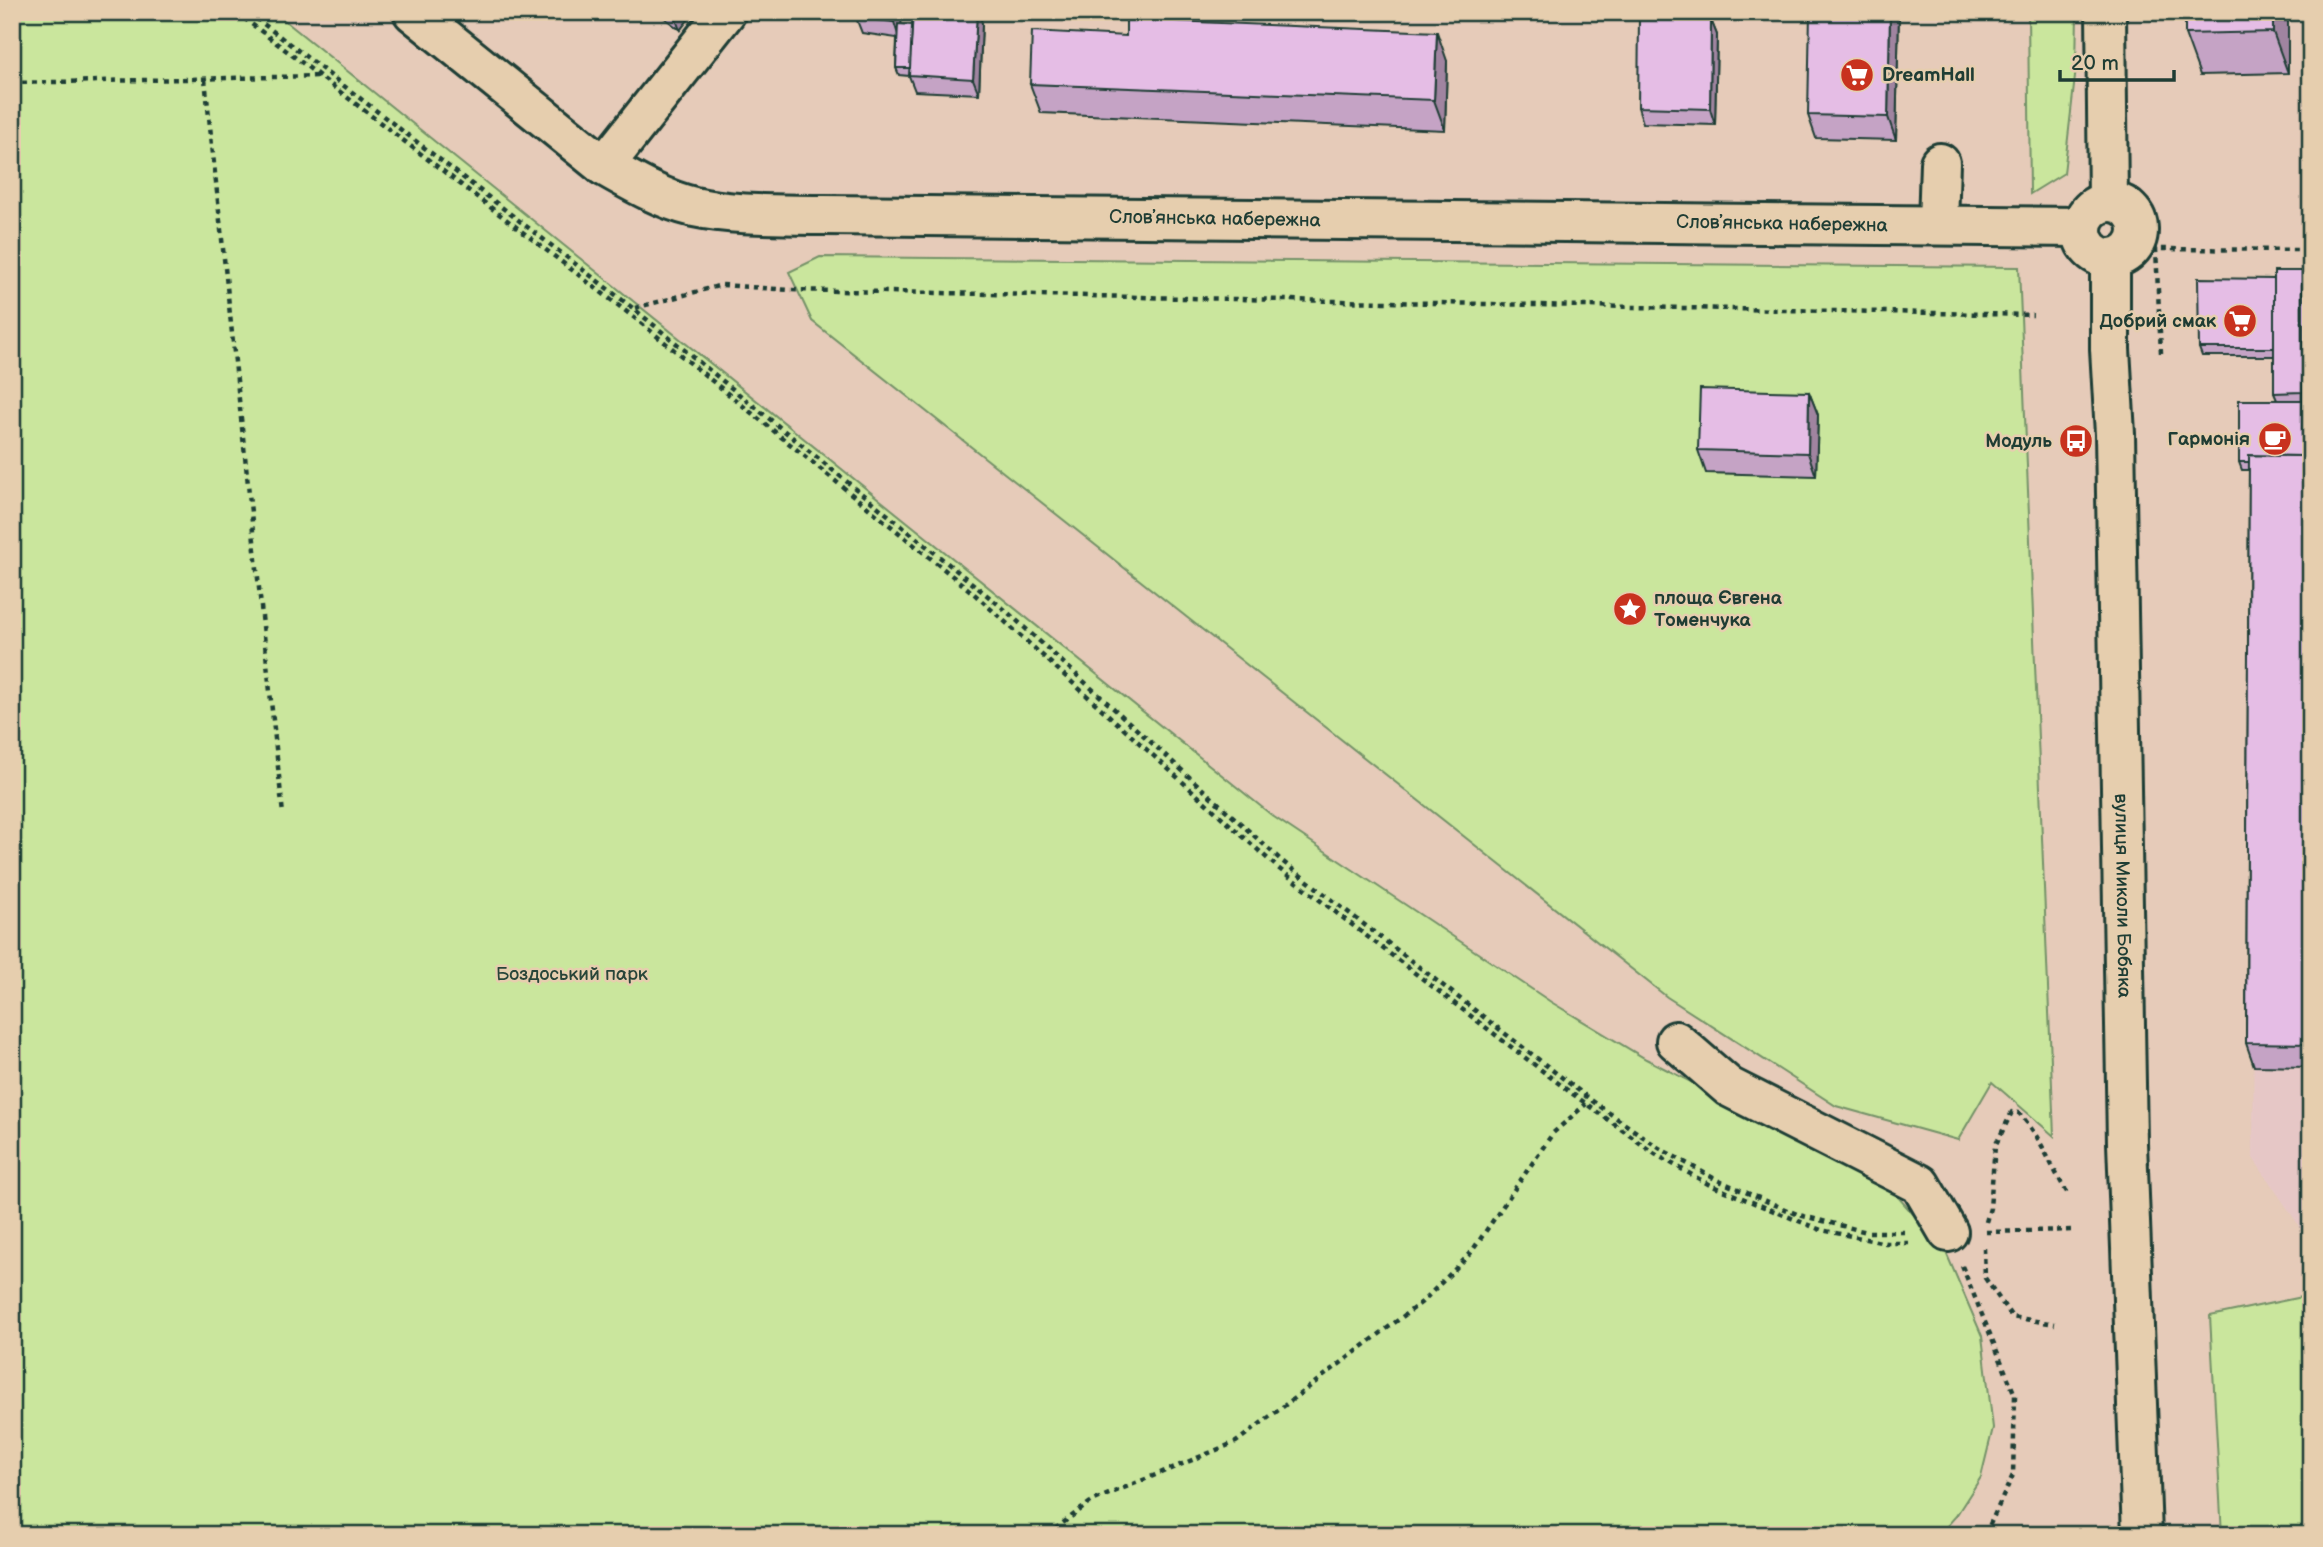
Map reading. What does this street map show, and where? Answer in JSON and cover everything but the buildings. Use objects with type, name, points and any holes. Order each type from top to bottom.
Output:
[{"type":"street","points":[[604,166],[726,12]]},
{"type":"street","points":[[2095,215],[2127,207],[2138,223],[2138,233],[2131,250],[2123,256],[2110,258],[2091,251],[2085,244],[2095,215],[2106,12]]},
{"type":"street","name":"Словʼянська набережна","points":[[431,18],[604,166],[638,185],[693,206],[761,214],[1937,225],[2095,215]]},
{"type":"street","points":[[1937,225],[1940,163]]},
{"type":"street","name":"вулиця Миколи Бобяка","points":[[2110,258],[2110,349],[2115,407],[2127,1143],[2142,1535]]},
{"type":"street","points":[[1676,1041],[1730,1087],[1920,1184],[1967,1238]]},
{"type":"path","points":[[236,12],[636,319],[972,592],[1278,868],[1655,1154],[1710,1185],[1792,1220],[1821,1230],[1886,1242],[2073,1230]]},
{"type":"path","points":[[248,12],[634,309],[1004,609],[1282,861],[1591,1100],[1659,1148],[1717,1180],[1799,1215],[1867,1232],[1967,1238]]},
{"type":"path","points":[[12,83],[328,76]]},
{"type":"path","points":[[205,79],[283,814]]},
{"type":"path","points":[[2161,353],[2156,249],[2311,250]]},
{"type":"path","points":[[634,309],[722,285],[804,291],[2034,315]]},
{"type":"path","points":[[1047,1535],[1092,1501],[1237,1442],[1422,1302],[1470,1254],[1553,1133],[1591,1100]]},
{"type":"path","points":[[1967,1238],[1990,1208],[1995,1146],[2012,1112],[2019,1113],[2038,1134],[2055,1173],[2067,1192]]},
{"type":"path","points":[[1967,1238],[1985,1278],[2012,1317],[2055,1324]]},
{"type":"path","points":[[1967,1238],[2015,1395],[2013,1475],[1985,1535]]},
{"type":"shaded area","points":[[2257,478],[2311,479],[2311,1243],[2253,1158]]},
{"type":"green space","name":"Боздоський парк","points":[[12,12],[274,12],[1274,817],[1551,1002],[1646,1059],[1883,1180],[1945,1250],[1982,1336],[1993,1428],[1981,1477],[1956,1516],[1939,1535],[12,1535]]},
{"type":"green space","points":[[2028,12],[2077,12],[2076,68],[2064,173],[2030,194]]},
{"type":"green space","points":[[820,257],[2019,267],[2054,1136],[1992,1082],[1958,1140],[1836,1106],[1667,997],[812,321],[789,272]]},
{"type":"green space","points":[[2311,1295],[2311,1535],[2222,1535],[2210,1316]]},
{"type":"place","name":"DreamHall","points":[[1857,75]]},
{"type":"place","name":"Добрий смак","points":[[2240,321]]},
{"type":"place","name":"Гармонія","points":[[2275,439]]},
{"type":"place","name":"Модуль","points":[[2076,441]]},
{"type":"place","name":"площа Євгена Томенчука","points":[[1630,609]]}]
